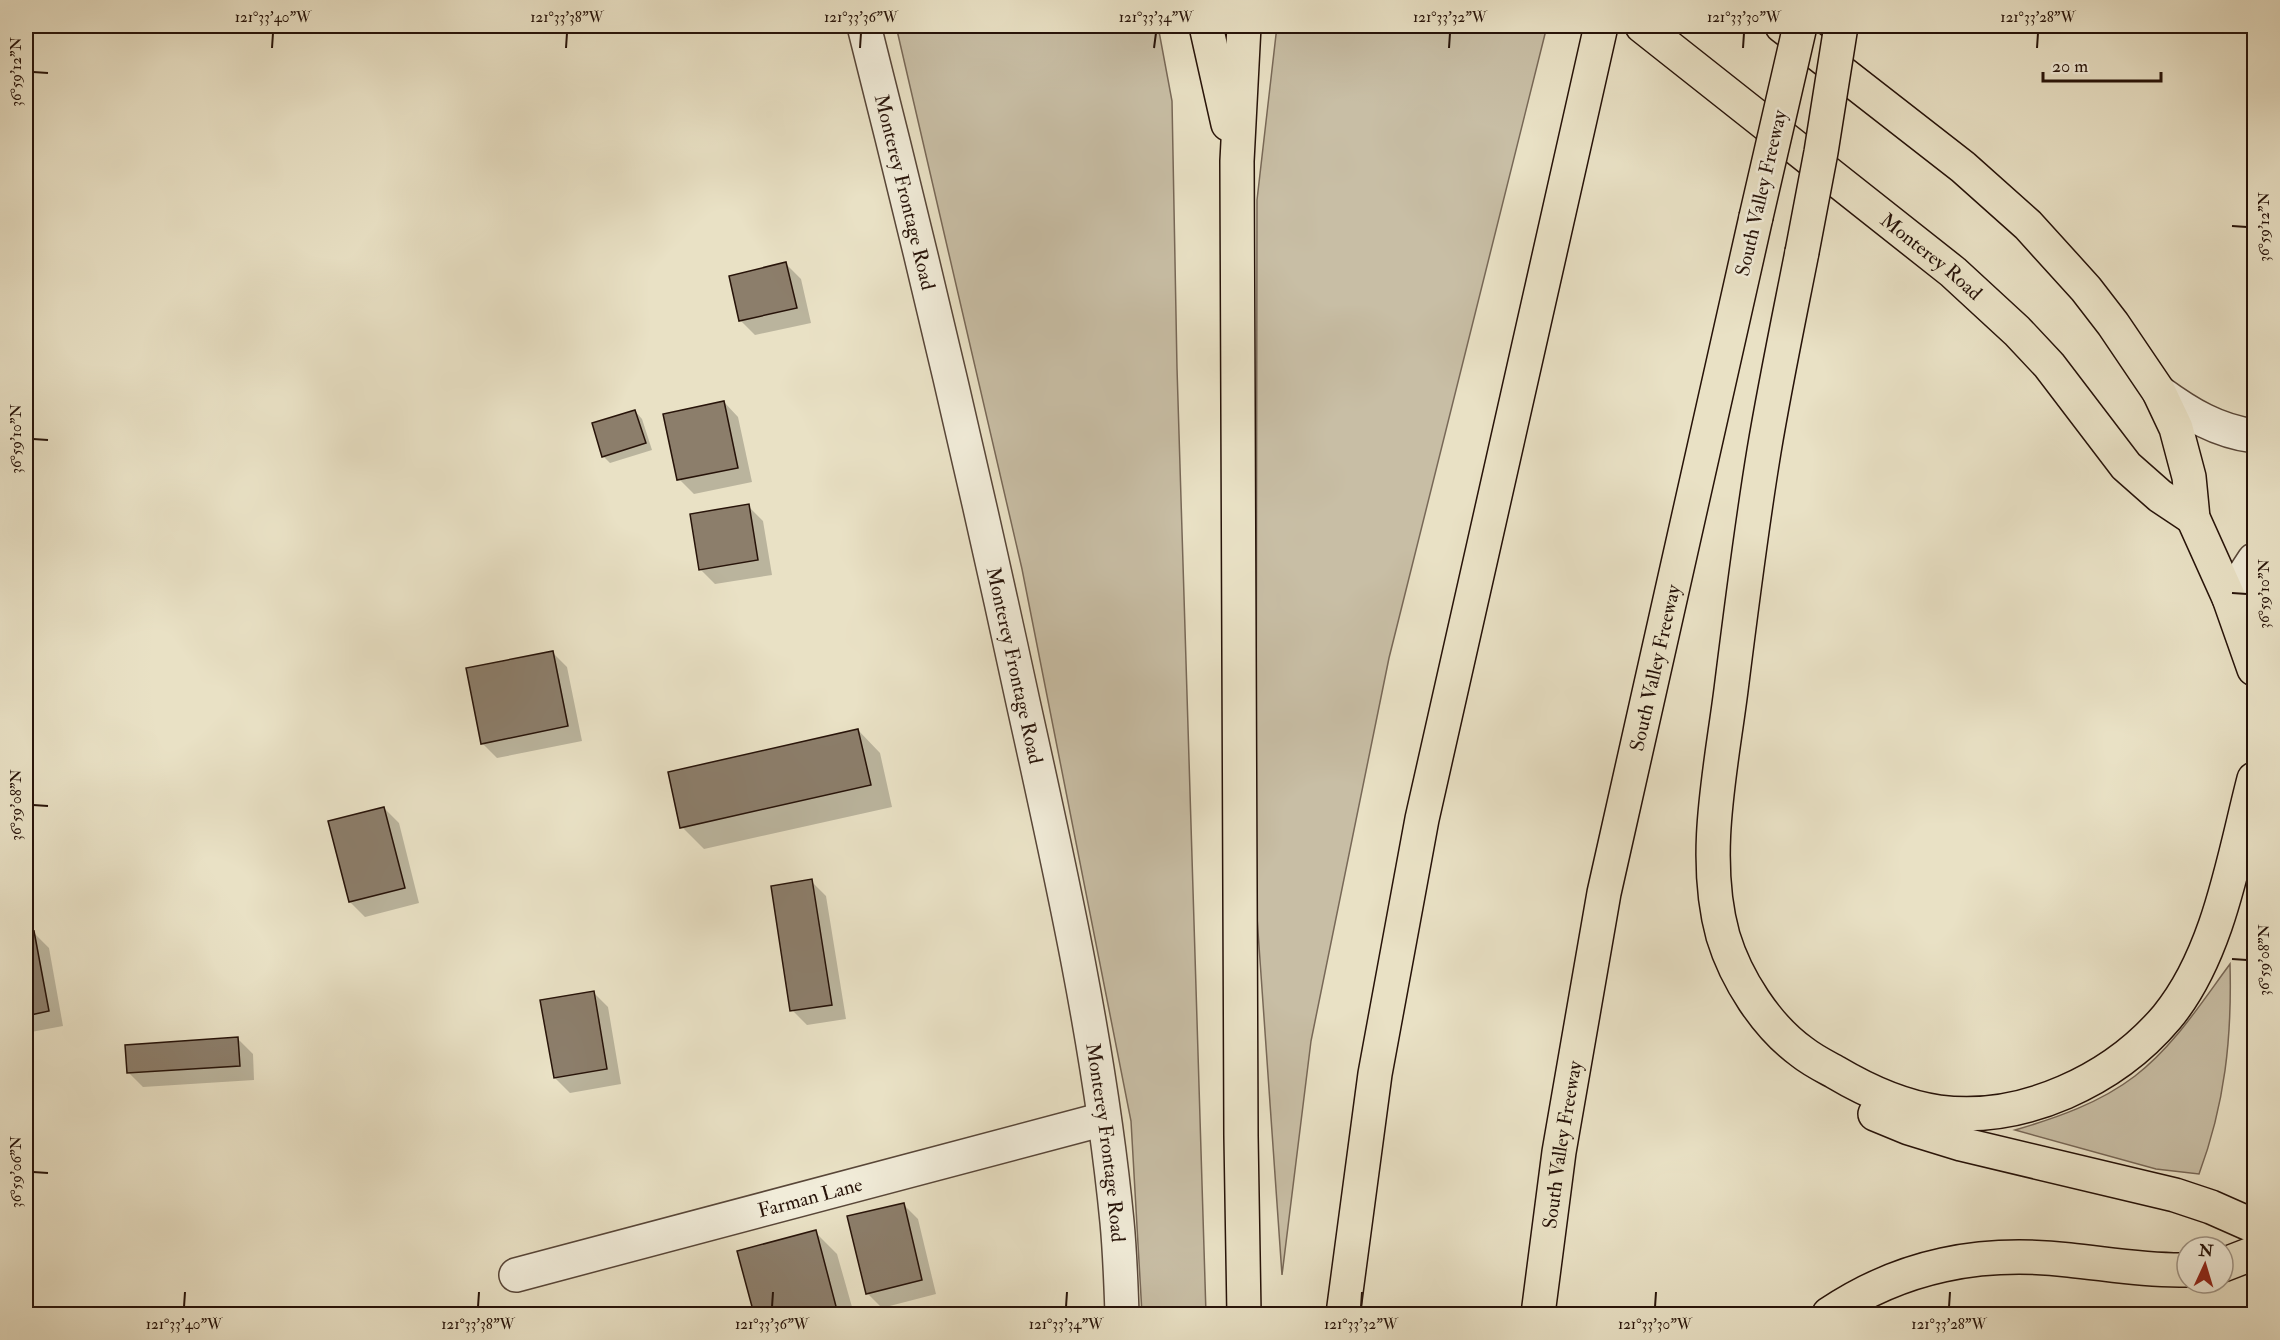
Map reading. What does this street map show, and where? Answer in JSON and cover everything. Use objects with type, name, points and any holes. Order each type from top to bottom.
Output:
[{"type":"main road","points":[[1206,26],[1237,161]]},
{"type":"main road","points":[[1244,26],[1237,161],[1241,1136],[1244,1314]]},
{"type":"main road","points":[[1343,1314],[1375,1074],[1422,819],[1601,26]]},
{"type":"main road","name":"Monterey Road","points":[[1642,26],[1953,272],[2049,365],[2126,466],[2160,496],[2193,518]]},
{"type":"main road","points":[[1782,26],[1963,167],[2028,225],[2086,289],[2159,392],[2176,428],[2187,467],[2193,518],[2229,598],[2254,669]]},
{"type":"main road","name":"South Valley Freeway","points":[[1538,1314],[1559,1152],[1604,892],[1800,26]]},
{"type":"main road","points":[[1841,26],[1821,152],[1755,509],[1719,783],[1713,857],[1718,914],[1725,940],[1746,986],[1783,1039],[1814,1074],[1842,1095],[1882,1118],[1961,1144],[2175,1195],[2211,1207],[2254,1226]]},
{"type":"main road","points":[[1769,1020],[1801,1052],[1888,1098],[1916,1107],[1941,1112],[1992,1111],[2019,1106],[2072,1089],[2133,1050],[2168,1016],[2183,994],[2199,964],[2218,916],[2254,779]]},
{"type":"main road","points":[[2235,1260],[2254,1253]]},
{"type":"main road","points":[[1829,1314],[1875,1286],[1933,1266],[1962,1261],[2029,1257],[2143,1269],[2175,1270]]},
{"type":"street","name":"Monterey Frontage Road","points":[[864,26],[987,534],[1060,870],[1104,1119],[1117,1223],[1122,1314]]},
{"type":"street","points":[[2159,392],[2202,421],[2221,429],[2254,436]]},
{"type":"street","points":[[2229,598],[2254,560]]},
{"type":"street","name":"Farman Lane","points":[[516,1275],[1104,1119]]},
{"type":"shaded area","points":[[896,26],[1158,26],[1172,101],[1177,368],[1206,1314],[1142,1314],[1131,1121],[1022,569]]},
{"type":"shaded area","points":[[1277,26],[1547,26],[1389,658],[1311,1041],[1282,1275],[1256,903],[1257,200]]},
{"type":"shaded area","points":[[2230,964],[2230,1018],[2225,1070],[2215,1122],[2199,1174],[2156,1169],[2015,1130],[2062,1115],[2092,1102],[2135,1076],[2175,1038]]},
{"type":"building","points":[[786,262],[797,308],[739,321],[729,276]]},
{"type":"building","points":[[724,401],[738,468],[677,480],[663,414]]},
{"type":"building","points":[[635,410],[646,443],[602,457],[592,423]]},
{"type":"building","points":[[749,504],[758,560],[699,570],[690,514]]},
{"type":"building","points":[[553,651],[568,726],[481,744],[466,668]]},
{"type":"building","points":[[858,729],[871,785],[680,828],[668,772]]},
{"type":"building","points":[[384,807],[405,888],[349,902],[328,821]]},
{"type":"building","points":[[812,879],[832,1005],[790,1011],[771,886]]},
{"type":"building","points":[[34,931],[49,1011],[26,1016],[26,933]]},
{"type":"building","points":[[594,991],[607,1069],[554,1078],[540,1000]]},
{"type":"building","points":[[238,1037],[240,1066],[127,1073],[125,1045]]},
{"type":"building","points":[[904,1203],[922,1280],[866,1294],[847,1216]]},
{"type":"building","points":[[816,1230],[838,1314],[754,1314],[737,1251]]}]
